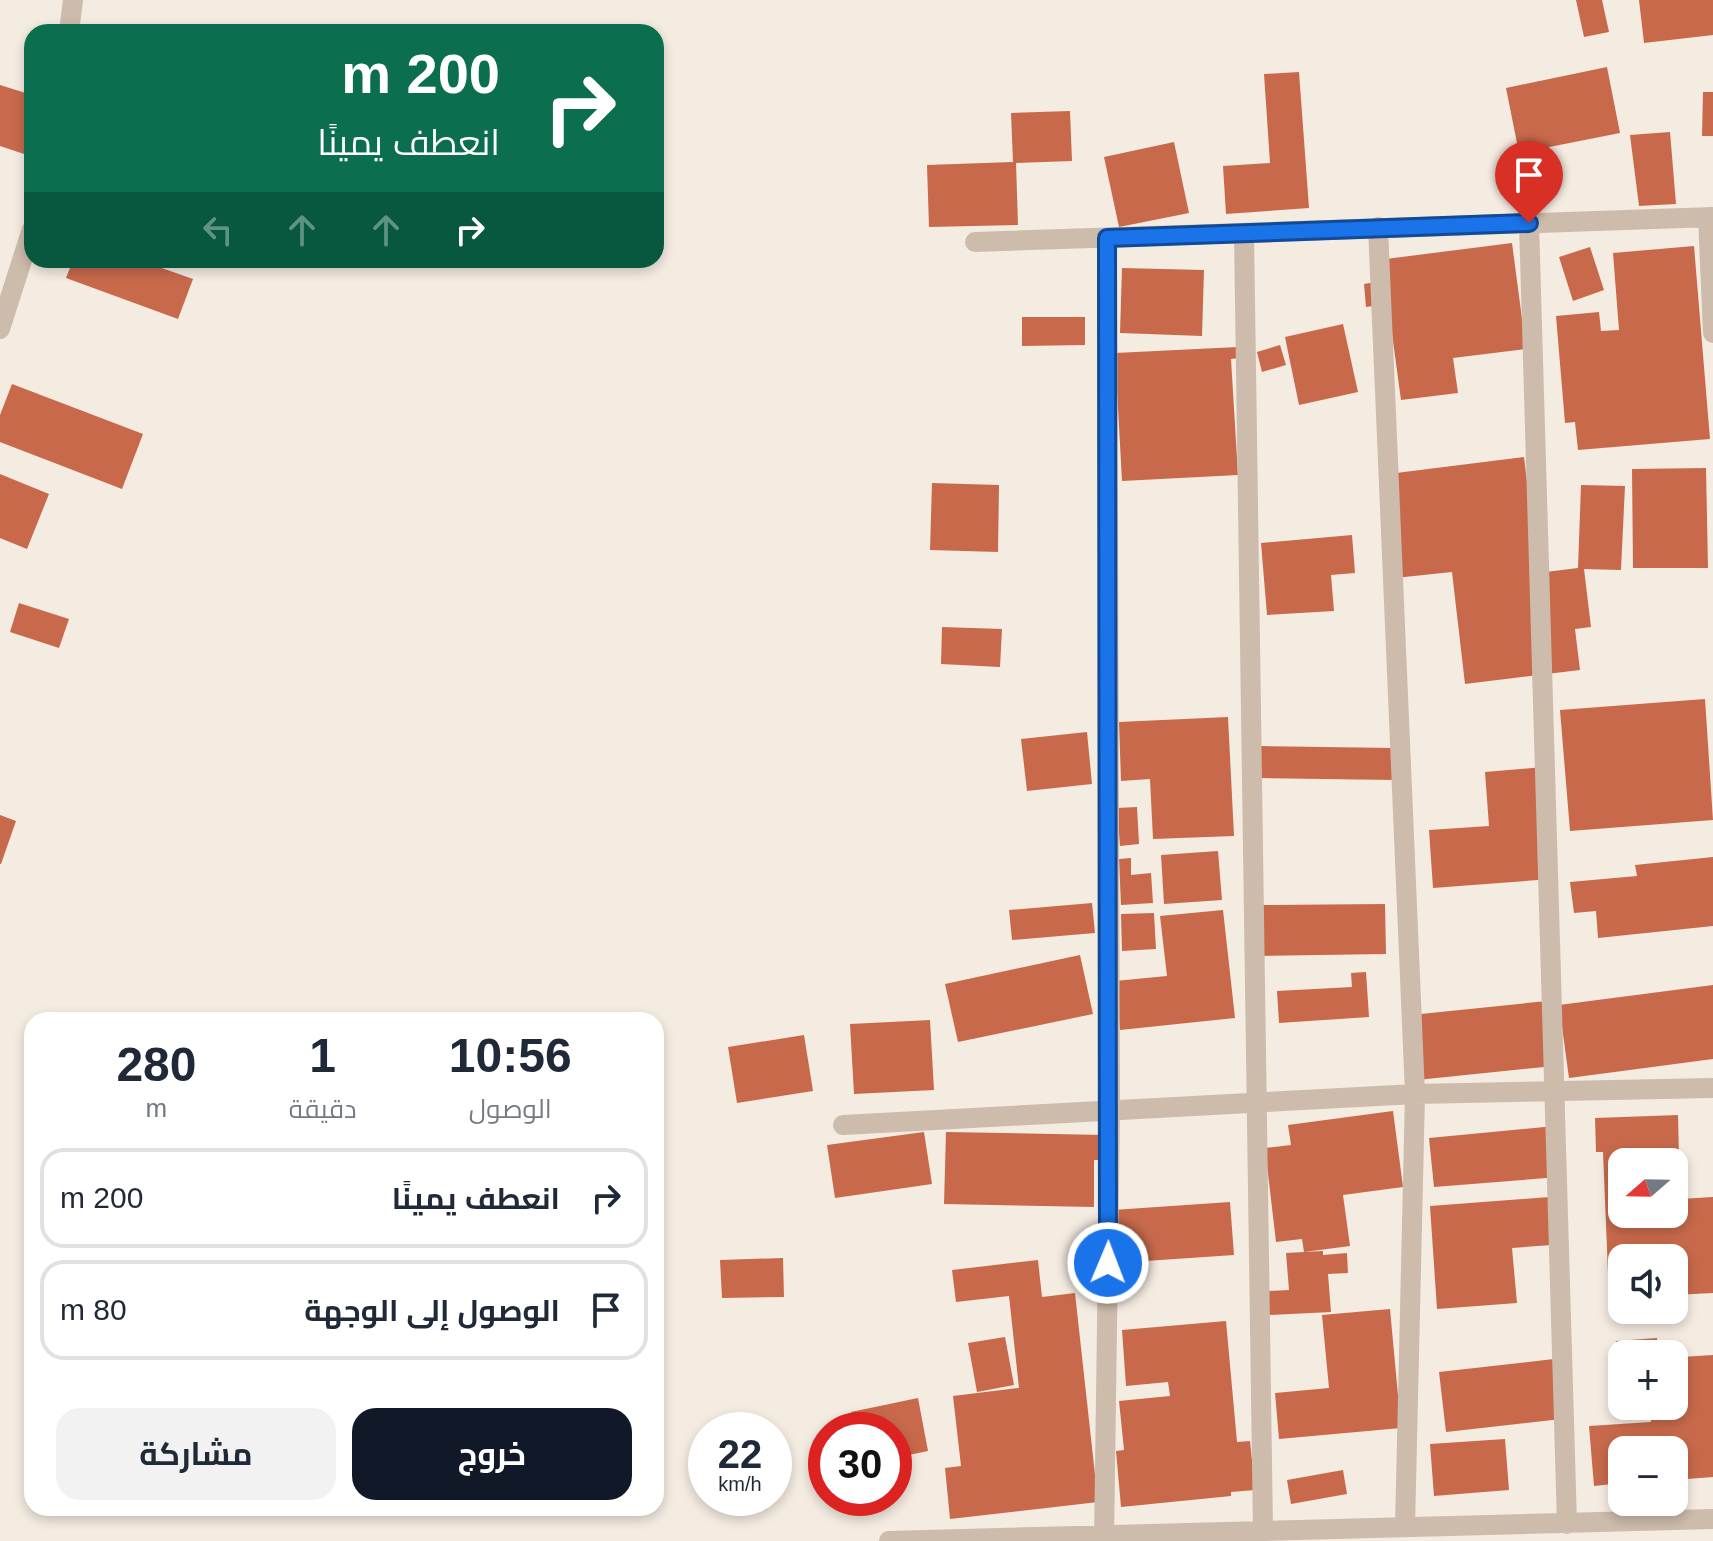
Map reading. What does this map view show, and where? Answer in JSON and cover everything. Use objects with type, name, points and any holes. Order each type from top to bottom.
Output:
[{"type":"street","points":[[70,24],[73,0]]},
{"type":"street","points":[[975,242],[1711,217],[1713,333]]},
{"type":"street","points":[[1529,223],[1567,1524]]},
{"type":"street","points":[[1378,227],[1415,1094],[1405,1528]]},
{"type":"street","points":[[1244,233],[1263,1531]]},
{"type":"street","points":[[1104,1538],[1110,1112],[1107,238]]},
{"type":"street","points":[[0,329],[24,254]]},
{"type":"street","points":[[843,1125],[1415,1094],[1713,1088]]},
{"type":"street","points":[[889,1541],[1104,1538],[1263,1531],[1304,1536],[1405,1528],[1466,1534],[1567,1524],[1623,1532],[1713,1519]]},
{"type":"building","points":[[1576,0],[1602,0],[1609,32],[1584,37]]},
{"type":"building","points":[[1639,0],[1713,0],[1713,35],[1644,43]]},
{"type":"building","points":[[1607,67],[1620,133],[1519,153],[1506,88]]},
{"type":"building","points":[[1299,72],[1309,208],[1226,214],[1223,166],[1270,163],[1264,74]]},
{"type":"building","points":[[0,85],[24,92],[24,154],[0,146]]},
{"type":"building","points":[[1703,92],[1713,92],[1713,136],[1702,136]]},
{"type":"building","points":[[1070,111],[1072,161],[1016,163],[1018,225],[929,227],[927,165],[1013,162],[1011,113]]},
{"type":"building","points":[[1670,132],[1676,204],[1639,206],[1630,135]]},
{"type":"building","points":[[1174,142],[1189,213],[1119,227],[1104,157]]},
{"type":"building","points":[[1512,243],[1526,349],[1453,358],[1458,393],[1401,400],[1388,304],[1366,307],[1364,284],[1381,281],[1378,260]]},
{"type":"building","points":[[1694,246],[1710,439],[1578,450],[1575,422],[1565,423],[1556,316],[1599,312],[1601,331],[1619,330],[1613,253]]},
{"type":"building","points":[[1590,247],[1604,290],[1573,301],[1559,257]]},
{"type":"building","points":[[70,268],[162,268],[193,279],[178,319],[66,278]]},
{"type":"building","points":[[1122,268],[1204,270],[1202,336],[1120,333]]},
{"type":"building","points":[[1022,317],[1085,317],[1085,345],[1022,346]]},
{"type":"building","points":[[1343,324],[1358,392],[1299,405],[1285,337]]},
{"type":"building","points":[[1280,345],[1286,365],[1262,372],[1257,352]]},
{"type":"building","points":[[1238,347],[1239,358],[1231,359],[1238,475],[1122,481],[1115,353]]},
{"type":"building","points":[[12,384],[143,434],[122,489],[0,442],[0,415]]},
{"type":"building","points":[[1524,457],[1538,573],[1578,568],[1581,485],[1625,486],[1621,570],[1584,569],[1591,627],[1575,629],[1580,670],[1465,684],[1452,572],[1395,578],[1388,474]]},
{"type":"building","points":[[1706,468],[1708,568],[1633,568],[1632,469]]},
{"type":"building","points":[[0,474],[49,494],[27,549],[0,538]]},
{"type":"building","points":[[932,483],[999,485],[998,552],[930,550]]},
{"type":"building","points":[[1352,535],[1355,573],[1331,575],[1334,611],[1267,615],[1261,543]]},
{"type":"building","points":[[19,603],[69,619],[59,648],[10,632]]},
{"type":"building","points":[[942,627],[1002,629],[1000,667],[941,664]]},
{"type":"building","points":[[1705,699],[1713,820],[1570,831],[1560,710]]},
{"type":"building","points":[[1228,717],[1234,836],[1153,839],[1150,779],[1121,781],[1119,722]]},
{"type":"building","points":[[1087,732],[1092,784],[1027,791],[1021,739]]},
{"type":"building","points":[[1259,746],[1395,748],[1395,780],[1259,778]]},
{"type":"building","points":[[1543,767],[1552,879],[1433,888],[1429,830],[1489,826],[1485,772]]},
{"type":"building","points":[[1137,807],[1139,844],[1120,846],[1117,808]]},
{"type":"building","points":[[0,815],[16,821],[1,864],[0,864]]},
{"type":"building","points":[[1218,851],[1222,900],[1164,904],[1161,855]]},
{"type":"building","points":[[1713,857],[1713,926],[1598,938],[1596,911],[1574,913],[1570,882],[1637,876],[1635,865]]},
{"type":"building","points":[[1131,858],[1131,875],[1151,873],[1153,903],[1121,905],[1119,859]]},
{"type":"building","points":[[1092,903],[1095,933],[1012,940],[1009,910]]},
{"type":"building","points":[[1385,904],[1386,954],[1258,956],[1257,905]]},
{"type":"building","points":[[1223,910],[1235,1018],[1120,1030],[1115,981],[1167,976],[1160,916]]},
{"type":"building","points":[[1154,913],[1156,949],[1122,951],[1121,914]]},
{"type":"building","points":[[1080,955],[1093,1014],[958,1042],[945,984]]},
{"type":"building","points":[[1366,972],[1369,1017],[1279,1023],[1277,991],[1352,987],[1351,973]]},
{"type":"building","points":[[1713,985],[1713,1059],[1569,1078],[1559,1005]]},
{"type":"building","points":[[1547,1001],[1554,1066],[1417,1080],[1411,1015]]},
{"type":"building","points":[[930,1020],[934,1090],[854,1094],[850,1024]]},
{"type":"building","points":[[804,1035],[813,1091],[737,1103],[728,1047]]},
{"type":"building","points":[[1393,1111],[1403,1187],[1343,1195],[1350,1246],[1304,1252],[1302,1239],[1276,1242],[1265,1148],[1291,1145],[1288,1125]]},
{"type":"building","points":[[1678,1115],[1679,1148],[1608,1148],[1608,1228],[1688,1228],[1688,1199],[1713,1197],[1713,1293],[1688,1294],[1688,1244],[1608,1244],[1608,1273],[1603,1152],[1596,1152],[1595,1118]]},
{"type":"building","points":[[1555,1126],[1559,1177],[1434,1187],[1429,1138]]},
{"type":"building","points":[[924,1132],[932,1184],[835,1198],[827,1145]]},
{"type":"building","points":[[946,1132],[1104,1135],[1104,1160],[1094,1160],[1094,1207],[944,1204]]},
{"type":"building","points":[[1562,1196],[1565,1244],[1512,1248],[1517,1303],[1437,1309],[1430,1206]]},
{"type":"building","points":[[1230,1202],[1234,1255],[1116,1263],[1113,1210]]},
{"type":"building","points":[[1323,1251],[1323,1255],[1347,1253],[1348,1273],[1328,1274],[1331,1312],[1269,1315],[1268,1291],[1289,1290],[1286,1253]]},
{"type":"building","points":[[783,1258],[784,1297],[722,1298],[720,1260]]},
{"type":"building","points":[[1038,1260],[1042,1297],[1075,1293],[1098,1502],[950,1519],[945,1468],[961,1466],[953,1396],[1019,1388],[1009,1296],[956,1302],[952,1270]]},
{"type":"building","points":[[1390,1309],[1401,1428],[1279,1439],[1275,1393],[1329,1388],[1322,1315]]},
{"type":"building","points":[[1226,1321],[1237,1442],[1250,1441],[1255,1490],[1231,1492],[1231,1496],[1121,1507],[1116,1451],[1124,1450],[1119,1401],[1170,1396],[1168,1382],[1126,1386],[1122,1330]]},
{"type":"building","points":[[1005,1337],[1014,1385],[977,1392],[968,1343]]},
{"type":"building","points":[[1713,1355],[1713,1477],[1688,1479],[1688,1436],[1608,1436],[1608,1484],[1594,1486],[1589,1426],[1688,1420],[1688,1357]]},
{"type":"building","points":[[1554,1359],[1561,1419],[1446,1432],[1439,1372]]},
{"type":"building","points":[[918,1398],[928,1451],[912,1454],[912,1412],[851,1412]]},
{"type":"building","points":[[1505,1439],[1509,1490],[1434,1496],[1430,1444]]},
{"type":"building","points":[[1343,1470],[1347,1494],[1291,1504],[1287,1480]]},
{"type":"route","points":[[1108,1263],[1107,238],[1529,223]]}]
